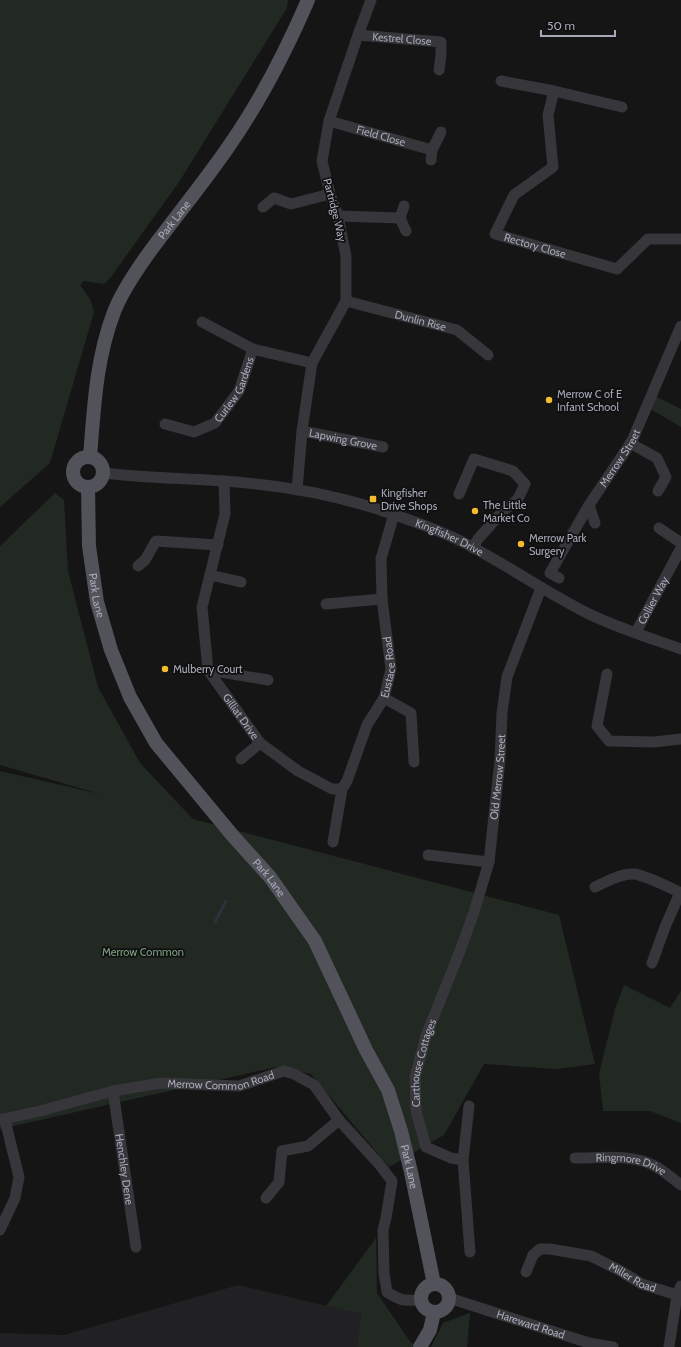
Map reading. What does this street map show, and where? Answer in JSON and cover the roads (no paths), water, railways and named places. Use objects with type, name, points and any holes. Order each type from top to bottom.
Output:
[{"type":"main road","name":"Park Lane","points":[[90,457],[96,382],[102,351],[114,311],[135,273],[229,146],[264,92],[290,41],[308,0]]},
{"type":"main road","points":[[90,457],[99,461],[104,473],[97,485],[88,488],[83,487],[75,481],[73,472],[76,462],[80,459],[90,457]]},
{"type":"main road","name":"Park Lane","points":[[88,488],[89,546],[97,602],[111,650],[130,697],[156,744],[233,836],[270,877],[315,941],[366,1050],[388,1090],[401,1131],[411,1172],[434,1284]]},
{"type":"main road","points":[[434,1284],[443,1286],[449,1298],[443,1309],[434,1312],[428,1310],[421,1300],[423,1291],[426,1287],[434,1284]]},
{"type":"main road","points":[[420,1347],[430,1330],[434,1312]]},
{"type":"street","name":"Partridge Way","points":[[297,490],[302,431],[312,363],[346,301],[346,256],[338,216],[330,194],[322,161],[329,121],[371,0]]},
{"type":"street","name":"Kestrel Close","points":[[358,34],[442,42],[438,70]]},
{"type":"street","points":[[501,81],[622,107]]},
{"type":"street","name":"Rectory Close","points":[[554,92],[548,115],[553,167],[514,195],[495,234],[616,269],[648,239],[681,239]]},
{"type":"street","name":"Field Close","points":[[329,121],[432,155],[441,132]]},
{"type":"street","points":[[263,207],[274,198],[291,204],[330,194]]},
{"type":"street","points":[[404,206],[400,218],[406,232]]},
{"type":"street","points":[[338,216],[400,218]]},
{"type":"street","name":"Dunlin Rise","points":[[346,301],[457,330],[488,354]]},
{"type":"street","name":"Curlew Gardens","points":[[202,322],[253,349],[312,363]]},
{"type":"street","name":"Merrow Street","points":[[559,578],[550,573],[589,505],[630,443],[681,326]]},
{"type":"street","name":"Curlew Gardens","points":[[165,424],[194,432],[215,423],[239,391],[253,349]]},
{"type":"street","name":"Lapwing Grove","points":[[302,431],[384,447]]},
{"type":"street","points":[[630,443],[657,458],[671,480],[658,491]]},
{"type":"street","points":[[459,494],[474,459],[513,471],[525,484],[518,499],[503,511],[478,539],[474,548]]},
{"type":"street","name":"Kingfisher Drive","points":[[104,473],[134,477],[224,481],[297,490],[334,497],[394,514],[435,530],[474,548],[590,614],[681,649]]},
{"type":"street","points":[[224,481],[225,514],[202,607],[208,670],[268,680]]},
{"type":"street","points":[[589,505],[595,523]]},
{"type":"street","name":"Eustace Road","points":[[333,842],[342,789],[347,781],[367,725],[384,698],[392,669],[382,599],[381,559],[394,514]]},
{"type":"street","points":[[659,528],[681,543]]},
{"type":"street","points":[[138,566],[146,560],[156,541],[218,545]]},
{"type":"street","name":"Collier Way","points":[[636,632],[681,548]]},
{"type":"street","points":[[210,574],[241,582]]},
{"type":"street","name":"Old Merrow Street","points":[[454,967],[474,912],[489,862],[500,760],[502,713],[507,677],[542,588]]},
{"type":"street","points":[[326,604],[382,599]]},
{"type":"street","name":"Gilliat Drive","points":[[208,670],[260,743],[298,771],[332,789],[342,789]]},
{"type":"street","points":[[607,674],[598,726],[610,741],[654,742],[681,739]]},
{"type":"street","points":[[384,698],[411,712],[414,762]]},
{"type":"street","points":[[241,760],[260,743]]},
{"type":"street","points":[[428,855],[489,862]]},
{"type":"street","points":[[595,887],[619,876],[634,874],[658,882],[681,893],[665,927],[652,963]]},
{"type":"street","name":"Carthouse Cottages","points":[[454,967],[426,1036],[416,1077],[416,1111],[426,1147],[451,1158],[463,1160]]},
{"type":"street","name":"Merrow Common Road","points":[[2,1120],[113,1091],[161,1083],[239,1086],[284,1071],[294,1074],[314,1085],[339,1120],[379,1164],[392,1181],[383,1230],[384,1273],[387,1292],[398,1299],[410,1301],[421,1300]]},
{"type":"street","name":"Henchley Dene","points":[[113,1091],[136,1247]]},
{"type":"street","points":[[469,1106],[463,1160],[470,1252]]},
{"type":"street","points":[[0,1230],[15,1198],[19,1177],[2,1120]]},
{"type":"street","points":[[266,1198],[279,1182],[282,1151],[308,1146],[339,1120]]},
{"type":"street","name":"Ringmore Drive","points":[[575,1158],[627,1158],[652,1164],[681,1185]]},
{"type":"street","name":"Miller Road","points":[[526,1272],[533,1255],[540,1249],[550,1249],[590,1256],[619,1270],[642,1284],[679,1291]]},
{"type":"street","points":[[669,1347],[679,1291]]},
{"type":"street","name":"Hareward Road","points":[[449,1298],[588,1345],[613,1347]]},
{"type":"waterway","points":[[215,922],[226,901]]},
{"type":"place","name":"Merrow C of E Infant School","points":[[549,400]]},
{"type":"place","name":"Kingfisher Drive Shops","points":[[373,499]]},
{"type":"place","name":"The Little Market Co","points":[[475,511]]},
{"type":"place","name":"Merrow Park Surgery","points":[[521,544]]},
{"type":"place","name":"Mulberry Court","points":[[165,669]]},
{"type":"park label","name":"Merrow Common","points":[[143,952]]}]
